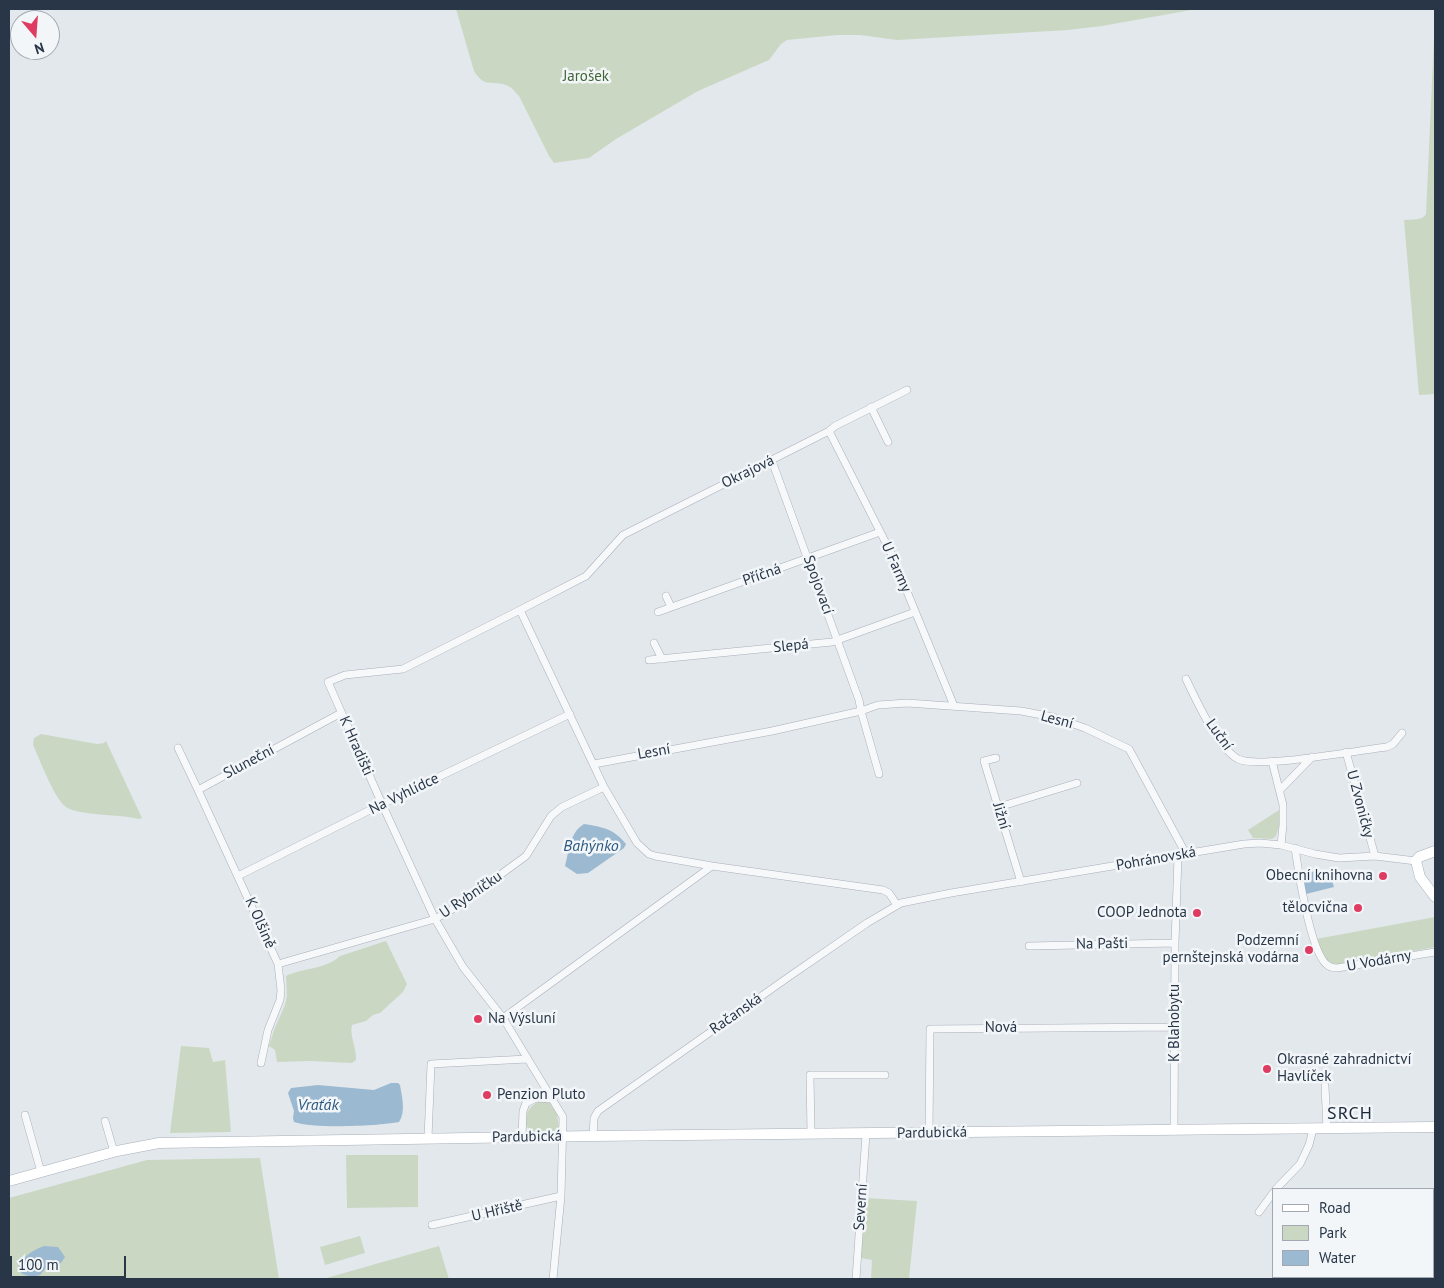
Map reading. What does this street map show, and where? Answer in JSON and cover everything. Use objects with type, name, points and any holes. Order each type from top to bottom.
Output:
[{"type":"street","name":"Okrajová","points":[[520,610],[586,576],[623,535],[772,461],[871,407],[907,390]]},
{"type":"street","points":[[871,407],[888,442]]},
{"type":"street","name":"U Farmy","points":[[829,431],[892,555],[954,706]]},
{"type":"street","name":"Spojovací","points":[[772,461],[838,640],[861,711]]},
{"type":"street","name":"Příčná","points":[[658,612],[880,532]]},
{"type":"street","points":[[666,596],[671,607]]},
{"type":"street","points":[[520,610],[604,787],[637,843],[649,854],[712,866],[883,890],[889,893],[897,905]]},
{"type":"street","name":"K Hradišti","points":[[435,919],[328,682],[345,675],[403,669],[520,610]]},
{"type":"street","name":"Slepá","points":[[649,660],[832,642],[915,612]]},
{"type":"street","points":[[654,643],[662,659]]},
{"type":"street","name":"Luční","points":[[1186,679],[1200,708],[1220,741],[1237,758],[1244,761],[1272,761]]},
{"type":"street","name":"Lesní","points":[[594,764],[772,731],[861,711],[878,705],[907,703],[1021,711],[1053,717],[1085,728],[1129,749],[1182,855]]},
{"type":"street","points":[[861,711],[879,774]]},
{"type":"street","name":"Sluneční","points":[[198,790],[341,713]]},
{"type":"street","name":"Na Vyhlídce","points":[[238,876],[382,804],[570,714]]},
{"type":"street","name":"U Zvoničky","points":[[1272,761],[1387,747],[1393,744],[1402,734]]},
{"type":"street","points":[[178,748],[198,790]]},
{"type":"street","name":"U Zvoničky","points":[[1346,752],[1375,856]]},
{"type":"street","points":[[1280,790],[1312,757]]},
{"type":"street","name":"Jižní","points":[[996,758],[984,761],[1021,882]]},
{"type":"street","points":[[1272,761],[1284,814],[1281,845]]},
{"type":"street","points":[[999,808],[1077,783]]},
{"type":"street","name":"U Rybníčku","points":[[278,964],[435,919],[456,907],[526,856],[550,816],[562,807],[604,787]]},
{"type":"street","name":"K Olšině","points":[[198,790],[278,964],[281,990],[280,1000],[268,1030],[261,1063]]},
{"type":"street","name":"Pohránovská","points":[[897,905],[921,898],[1244,844],[1281,845],[1339,858],[1375,856],[1416,860]]},
{"type":"street","name":"U Vodárny","points":[[1295,848],[1310,927],[1320,957],[1326,965],[1337,968],[1435,952]]},
{"type":"street","points":[[1435,851],[1416,860],[1420,877],[1435,896]]},
{"type":"street","name":"K Blahobytu","points":[[1174,1130],[1175,943],[1182,855]]},
{"type":"street","points":[[503,1018],[712,866]]},
{"type":"street","name":"Račanská","points":[[593,1136],[594,1118],[598,1111],[790,976],[867,923],[897,905]]},
{"type":"street","points":[[435,919],[463,967],[503,1018],[562,1115],[564,1136],[562,1143],[561,1196],[553,1279]]},
{"type":"street","name":"Na Pašti","points":[[1029,946],[1175,943]]},
{"type":"street","name":"Nová","points":[[929,1133],[930,1029],[1176,1027]]},
{"type":"street","points":[[428,1138],[430,1064],[527,1059]]},
{"type":"street","points":[[811,1134],[810,1075],[885,1075]]},
{"type":"street","points":[[1325,1086],[1327,1129]]},
{"type":"street","points":[[522,1137],[523,1112],[526,1103],[536,1098],[552,1098]]},
{"type":"street","points":[[26,1115],[41,1172]]},
{"type":"street","points":[[105,1121],[114,1152]]},
{"type":"street","name":"Pardubická","points":[[9,1181],[114,1152],[156,1143],[564,1136],[1435,1127]]},
{"type":"street","points":[[1277,1188],[1300,1164],[1309,1145],[1313,1129]]},
{"type":"street","name":"Severní","points":[[856,1279],[866,1134]]},
{"type":"street","points":[[1259,1212],[1272,1194]]},
{"type":"street","name":"U Hřiště","points":[[432,1225],[561,1196]]},
{"type":"green space","name":"Jarošek","points":[[456,9],[1197,9],[1102,26],[1068,30],[897,40],[860,35],[837,35],[787,40],[781,44],[769,60],[698,91],[616,139],[589,158],[554,163],[519,96],[508,86],[485,82],[474,71]]},
{"type":"green space","points":[[1435,16],[1435,394],[1419,395],[1404,220],[1419,219],[1426,214]]},
{"type":"green space","points":[[41,734],[97,744],[106,741],[142,818],[80,812],[66,807],[52,788],[33,745],[34,738]]},
{"type":"green space","points":[[1279,810],[1279,826],[1276,836],[1272,839],[1253,838],[1248,830]]},
{"type":"green space","points":[[1435,917],[1435,947],[1340,965],[1327,960],[1316,939]]},
{"type":"green space","points":[[386,941],[407,984],[403,992],[380,1013],[373,1015],[366,1021],[352,1025],[356,1060],[352,1063],[277,1062],[275,1050],[269,1046],[285,1005],[287,996],[286,976],[321,966],[340,956]]},
{"type":"green space","points":[[181,1046],[209,1048],[213,1062],[225,1060],[231,1132],[170,1133]]},
{"type":"green space","points":[[542,1101],[550,1103],[557,1114],[559,1128],[555,1132],[536,1133],[527,1127],[526,1119],[529,1109]]},
{"type":"green space","points":[[346,1155],[418,1155],[418,1207],[347,1208]]},
{"type":"green space","points":[[260,1158],[279,1279],[9,1279],[9,1198],[147,1160]]},
{"type":"green space","points":[[865,1198],[917,1201],[909,1279],[871,1279],[872,1260],[861,1258]]},
{"type":"green space","points":[[360,1236],[365,1253],[325,1265],[320,1247]]},
{"type":"green space","points":[[439,1246],[449,1279],[323,1279]]},
{"type":"water","name":"Bahýnko","points":[[584,824],[608,830],[617,835],[626,844],[624,848],[588,873],[577,874],[565,866],[573,837],[579,827]]},
{"type":"water","points":[[1329,870],[1334,887],[1306,894],[1302,873]]},
{"type":"water","name":"Vraťák","points":[[391,1083],[398,1083],[400,1085],[403,1109],[399,1122],[362,1126],[316,1126],[294,1122],[294,1111],[288,1093],[291,1088],[318,1085],[374,1090]]},
{"type":"water","points":[[44,1246],[58,1247],[65,1257],[61,1263],[45,1269],[40,1275],[32,1277],[22,1274],[18,1267],[23,1259]]},
{"type":"place","name":"Obecní knihovna","points":[[1383,876]]},
{"type":"place","name":"tělocvična","points":[[1358,908]]},
{"type":"place","name":"COOP Jednota","points":[[1197,913]]},
{"type":"place","name":"Podzemní pernštejnská vodárna","points":[[1309,950]]},
{"type":"place","name":"Na Výsluní","points":[[478,1019]]},
{"type":"place","name":"Okrasné zahradnictví Havlíček","points":[[1267,1069]]},
{"type":"place","name":"Penzion Pluto","points":[[487,1095]]},
{"type":"district","name":"SRCH","points":[[1350,1114]]}]
